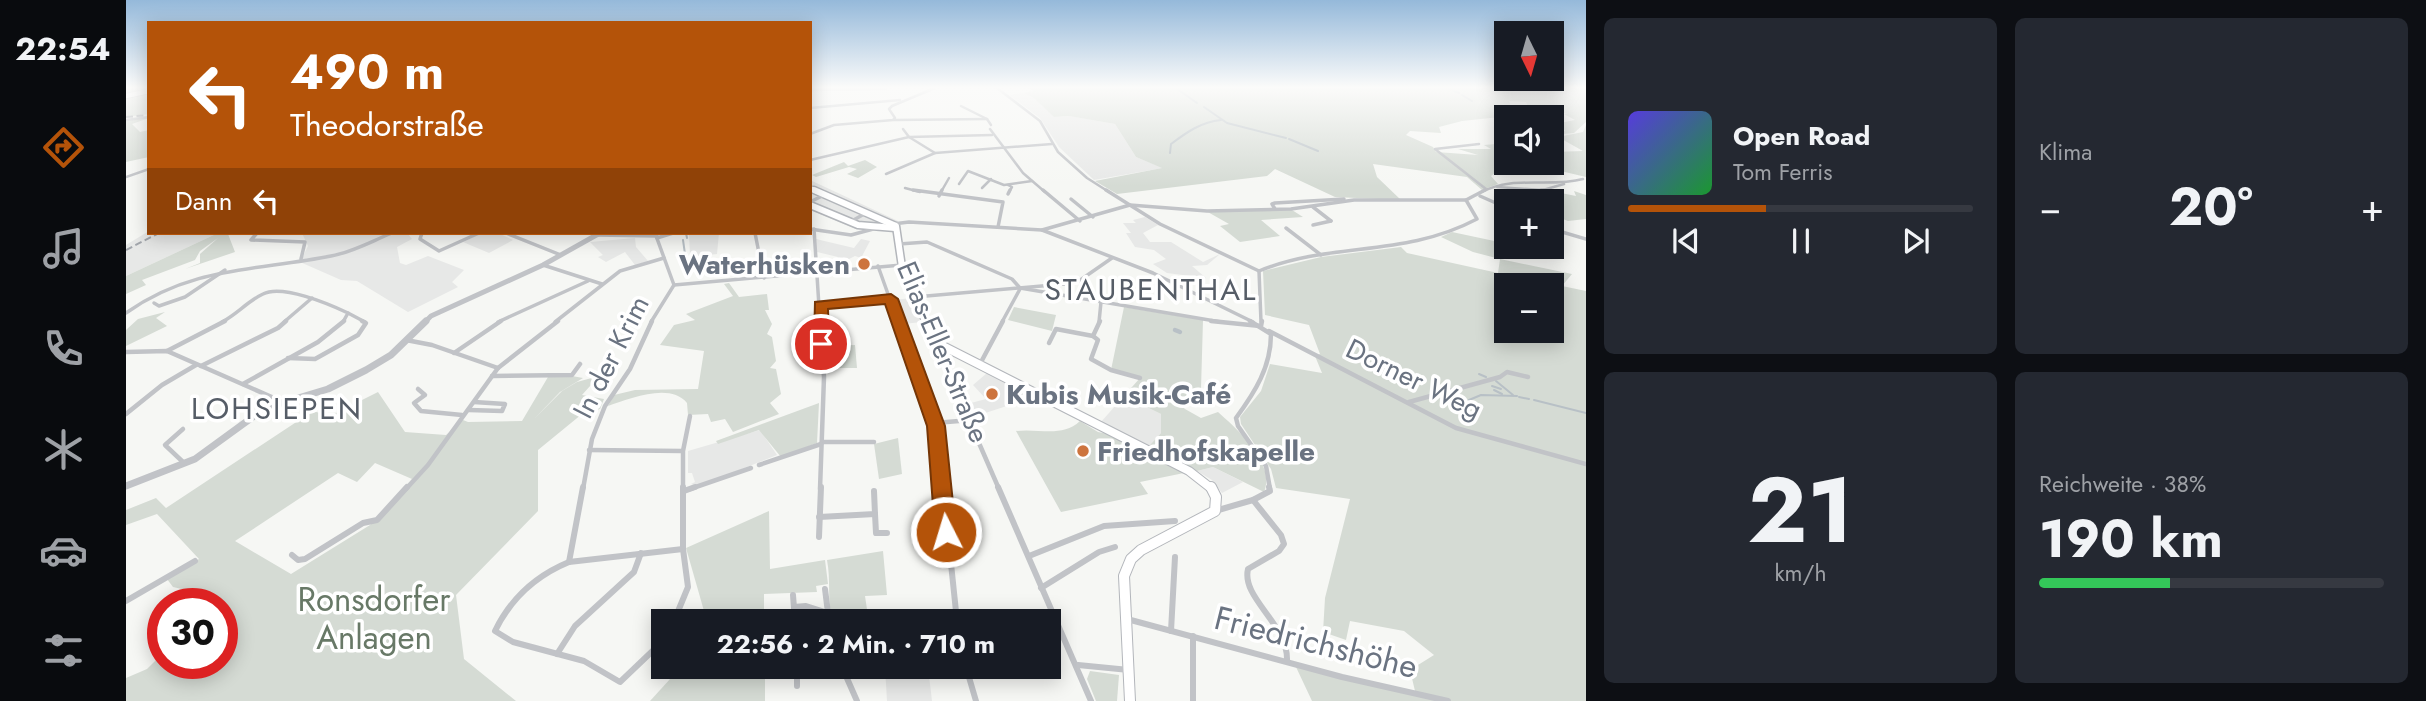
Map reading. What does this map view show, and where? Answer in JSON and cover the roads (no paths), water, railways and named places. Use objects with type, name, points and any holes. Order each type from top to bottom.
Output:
[{"type":"main road","points":[[812,189],[894,226]]},
{"type":"main road","points":[[812,205],[850,222],[877,228],[894,226]]},
{"type":"main road","name":"Elias-Eller-Straße","points":[[894,226],[902,265],[935,342]]},
{"type":"main road","points":[[935,342],[1198,475],[1215,493],[1214,511],[1141,550],[1131,559],[1124,576],[1130,701]]},
{"type":"street","points":[[812,133],[834,125],[885,121]]},
{"type":"street","points":[[988,121],[992,135],[1032,181],[1080,221]]},
{"type":"street","points":[[1040,121],[1052,144],[1080,173],[1160,224],[1259,271],[1277,264],[1322,255],[1401,246],[1441,235],[1476,219],[1476,214],[1466,200]]},
{"type":"street","points":[[903,129],[909,137],[935,153]]},
{"type":"street","points":[[812,160],[909,137],[992,135]]},
{"type":"street","points":[[886,174],[935,153],[1052,144]]},
{"type":"street","points":[[1479,144],[1440,146],[1435,149],[1486,189]]},
{"type":"street","points":[[126,177],[147,170]]},
{"type":"street","points":[[959,184],[968,171],[1012,187],[1008,194]]},
{"type":"street","points":[[939,195],[949,178]]},
{"type":"street","points":[[982,188],[991,179]]},
{"type":"street","points":[[1493,187],[1542,190],[1583,179]]},
{"type":"street","points":[[1008,185],[1032,181]]},
{"type":"street","points":[[1276,209],[1273,203],[1466,200],[1486,189],[1517,182],[1564,184]]},
{"type":"street","points":[[905,188],[939,195],[1003,202],[998,227]]},
{"type":"street","points":[[812,203],[824,195]]},
{"type":"street","points":[[1479,195],[1494,202]]},
{"type":"street","points":[[1071,199],[1093,217]]},
{"type":"street","points":[[894,226],[909,222],[1040,230],[1130,205],[1187,210],[1276,209],[1346,200]]},
{"type":"street","points":[[1312,206],[1331,221],[1313,225]]},
{"type":"street","points":[[850,222],[867,213]]},
{"type":"street","points":[[819,537],[824,377],[812,229],[853,235],[877,228]]},
{"type":"street","points":[[1286,228],[1322,255]]},
{"type":"street","name":"Dorner Weg","points":[[1040,230],[1153,273],[1460,429],[1586,464]]},
{"type":"street","points":[[1564,233],[1586,239]]},
{"type":"street","points":[[255,235],[251,240],[305,242],[300,260]]},
{"type":"street","points":[[126,313],[159,291],[226,270],[342,253],[387,235]]},
{"type":"street","points":[[421,235],[420,239],[437,251],[475,235]]},
{"type":"street","points":[[514,235],[561,255]]},
{"type":"street","points":[[126,486],[185,464],[250,416],[276,403],[342,382],[391,355],[432,316],[543,265],[596,235]]},
{"type":"street","points":[[627,235],[656,236]]},
{"type":"street","points":[[755,235],[764,278]]},
{"type":"street","name":"In der Krim","points":[[569,562],[589,450],[605,405],[630,369],[644,333],[674,285],[670,267],[663,258],[656,236]]},
{"type":"street","points":[[899,244],[927,242],[1012,279],[1020,288],[1249,327],[1261,326],[1263,307],[1259,271]]},
{"type":"street","points":[[292,555],[299,560],[305,559],[363,523],[377,520],[428,465],[498,368],[620,271],[663,258]]},
{"type":"street","points":[[915,297],[1080,282],[1113,258]]},
{"type":"street","points":[[543,265],[603,284]]},
{"type":"street","points":[[674,285],[902,265]]},
{"type":"street","points":[[878,266],[935,423],[956,609]]},
{"type":"street","points":[[154,303],[159,306],[172,303],[200,289],[226,270]]},
{"type":"street","points":[[454,353],[496,323],[588,281]]},
{"type":"street","points":[[979,365],[1020,288]]},
{"type":"street","points":[[167,351],[232,317],[269,291],[284,291],[313,298],[366,323],[358,335],[315,359],[287,358]]},
{"type":"street","points":[[126,414],[156,389],[199,365],[278,328],[313,298]]},
{"type":"street","points":[[820,305],[891,299]]},
{"type":"street","points":[[1093,337],[1101,317],[1101,302]]},
{"type":"street","points":[[243,384],[330,333],[345,321],[348,313]]},
{"type":"street","points":[[1049,344],[1056,329],[1093,337],[1098,340],[1091,359],[1111,370],[1140,378]]},
{"type":"street","points":[[1214,511],[1269,493],[1271,482],[1266,466],[1238,426],[1236,418],[1256,390],[1271,354],[1268,331]]},
{"type":"street","points":[[407,340],[498,368]]},
{"type":"street","name":"Elias-Eller-Straße","points":[[935,342],[1029,556],[1048,609]]},
{"type":"street","points":[[126,352],[167,351],[274,398],[276,403]]},
{"type":"street","points":[[492,376],[572,375],[580,364]]},
{"type":"street","points":[[1408,402],[1509,372],[1528,377]]},
{"type":"street","points":[[418,389],[425,395],[414,403],[421,411],[463,415]]},
{"type":"street","points":[[468,410],[502,411],[505,404],[474,402]]},
{"type":"street","points":[[679,609],[688,587],[683,549],[683,451],[690,416]]},
{"type":"street","points":[[935,423],[971,419]]},
{"type":"street","points":[[183,429],[165,445],[185,464]]},
{"type":"street","points":[[760,465],[822,443],[874,442]]},
{"type":"street","points":[[589,450],[683,451]]},
{"type":"street","points":[[684,494],[751,468]]},
{"type":"street","points":[[874,491],[876,533],[887,533]]},
{"type":"street","points":[[1254,500],[1281,535],[1284,544],[1279,551],[1248,569],[1246,577],[1284,636],[1289,648],[1287,660]]},
{"type":"street","points":[[819,516],[876,514]]},
{"type":"street","points":[[1029,556],[1104,526],[1175,521]]},
{"type":"street","points":[[1041,588],[1099,552],[1115,547]]},
{"type":"street","points":[[651,652],[620,682],[589,664],[513,642],[495,631],[528,584],[540,575],[569,562],[683,549]]},
{"type":"street","points":[[557,654],[575,626],[634,572],[641,554]]},
{"type":"street","name":"Friedrichshöhe","points":[[1171,631],[1175,557]]},
{"type":"street","points":[[126,601],[195,561]]},
{"type":"street","points":[[825,589],[828,609]]},
{"type":"street","points":[[793,595],[794,607],[806,606],[815,609]]},
{"type":"street","name":"Friedrichshöhe","points":[[1127,619],[1342,677],[1448,701]]},
{"type":"street","points":[[1193,636],[1193,701]]},
{"type":"street","name":"Elias-Eller-Straße","points":[[1061,637],[1078,666],[1091,701]]},
{"type":"street","points":[[1078,666],[1129,670]]},
{"type":"street","points":[[797,679],[797,686]]},
{"type":"street","points":[[848,679],[858,701]]},
{"type":"street","points":[[969,679],[976,701]]},
{"type":"waterway","points":[[1170,153],[1171,144],[1201,125],[1218,121]]},
{"type":"waterway","points":[[1224,121],[1286,138]]},
{"type":"waterway","points":[[1289,139],[1318,151]]},
{"type":"waterway","points":[[683,240],[686,261]]},
{"type":"waterway","points":[[1175,330],[1180,332]]},
{"type":"waterway","points":[[1479,374],[1486,377]]},
{"type":"waterway","points":[[1496,381],[1513,395]]},
{"type":"waterway","points":[[1492,386],[1501,389]]},
{"type":"waterway","points":[[1494,390],[1502,394]]},
{"type":"waterway","points":[[1469,400],[1481,395],[1517,396]]},
{"type":"waterway","points":[[1519,397],[1529,399]]},
{"type":"waterway","points":[[1534,400],[1586,413]]},
{"type":"railway","points":[[126,250],[155,235]]},
{"type":"place","name":"Waterhüsken","points":[[864,264]]},
{"type":"place","name":"Kubis Musik-Café","points":[[992,394]]},
{"type":"place","name":"Friedhofskapelle","points":[[1083,451]]},
{"type":"district","name":"STAUBENTHAL","points":[[1151,289]]},
{"type":"district","name":"LOHSIEPEN","points":[[277,408]]},
{"type":"park label","name":"Ronsdorfer Anlagen","points":[[374,618]]}]
